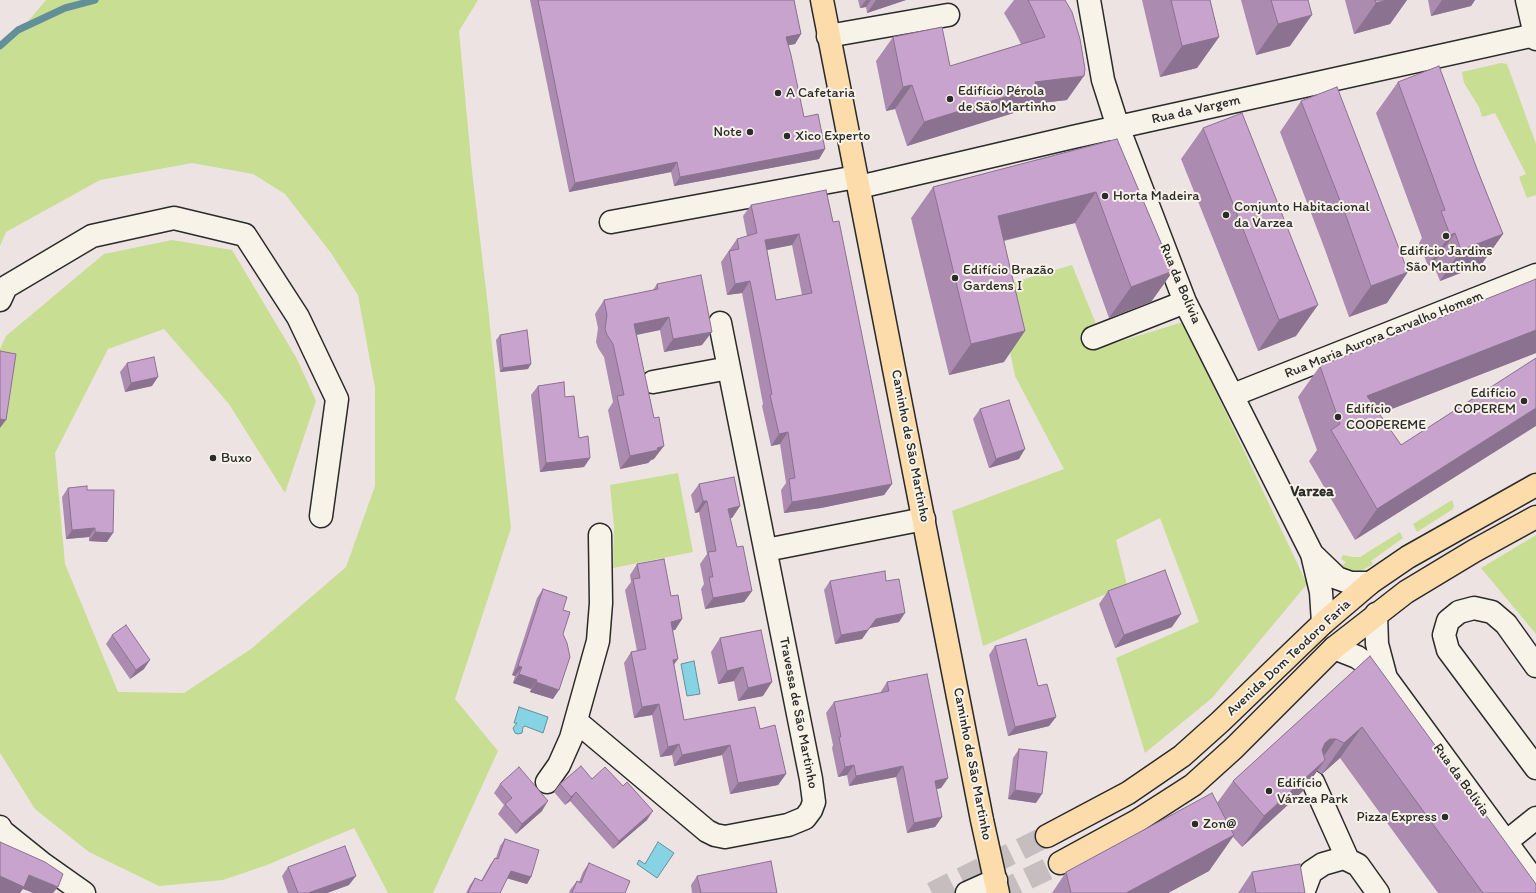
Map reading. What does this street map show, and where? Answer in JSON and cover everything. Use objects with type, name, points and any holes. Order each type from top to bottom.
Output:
[{"type":"main road","name":"Caminho de São Martinho","points":[[822,0],[982,820],[997,886]]},
{"type":"main road","name":"Avenida Dom Teodoro Faria","points":[[1047,836],[1128,793],[1182,756],[1220,722],[1323,623],[1370,583],[1408,557],[1536,485]]},
{"type":"main road","name":"Avenida Dom Teodoro Faria","points":[[1060,863],[1137,821],[1193,785],[1234,748],[1334,648],[1406,592],[1536,517]]},
{"type":"street","name":"Rua da Bolívia","points":[[1089,0],[1103,80],[1118,127],[1185,302],[1312,554],[1321,592],[1323,623]]},
{"type":"street","points":[[1527,0],[1535,37]]},
{"type":"street","points":[[828,36],[948,15]]},
{"type":"street","name":"Rua da Vargem","points":[[611,222],[858,182],[1535,37]]},
{"type":"street","points":[[0,300],[6,287],[92,236],[174,218],[245,235],[298,317],[337,399],[321,516]]},
{"type":"street","name":"Rua Maria Aurora Carvalho Homem","points":[[1232,395],[1536,275]]},
{"type":"street","points":[[1093,338],[1185,302]]},
{"type":"street","name":"Travessa de São Martinho","points":[[576,721],[707,831],[715,835],[725,836],[788,825],[804,818],[811,810],[814,802],[766,550],[720,323]]},
{"type":"street","points":[[653,382],[729,368]]},
{"type":"street","points":[[766,550],[924,519]]},
{"type":"street","points":[[547,782],[559,765],[571,738],[598,641],[601,603],[600,535]]},
{"type":"street","name":"Rua da Bolívia","points":[[1312,554],[1337,578],[1351,583],[1370,583]]},
{"type":"street","points":[[1536,666],[1506,624],[1492,612],[1474,608],[1460,612],[1448,621],[1444,635],[1448,650],[1536,768]]},
{"type":"street","name":"Rua da Bolívia","points":[[1376,614],[1377,644],[1386,678]]},
{"type":"street","name":"Rua da Bolívia","points":[[1334,648],[1357,657],[1386,678],[1536,883]]},
{"type":"street","points":[[1314,782],[1348,860]]},
{"type":"street","points":[[1506,842],[1536,818]]},
{"type":"street","points":[[0,827],[2,831],[43,864],[84,893]]},
{"type":"street","points":[[1303,893],[1311,872],[1322,864],[1344,858],[1358,865],[1378,893]]},
{"type":"street","points":[[967,893],[997,886]]},
{"type":"green space","points":[[46,0],[478,0],[459,31],[472,171],[511,528],[455,699],[498,751],[433,893],[388,893],[354,828],[267,865],[223,880],[159,886],[89,852],[35,809],[0,753],[0,349],[6,336],[104,254],[172,240],[232,250],[297,359],[316,401],[285,493],[229,404],[164,329],[108,349],[55,453],[65,564],[118,692],[184,693],[251,649],[346,567],[375,486],[375,388],[358,295],[331,253],[285,194],[253,174],[192,163],[100,180],[6,232],[0,246],[0,48],[19,32]]},
{"type":"green space","points":[[1501,63],[1507,64],[1536,144],[1536,195],[1527,198],[1519,177],[1526,174],[1495,113],[1482,117],[1479,107],[1464,83],[1462,72]]},
{"type":"green space","points":[[1072,265],[1105,346],[1183,322],[1307,584],[1212,698],[1145,753],[1116,658],[1199,622],[1160,518],[1116,540],[1127,585],[983,646],[952,511],[1064,469],[1015,376],[997,287]]},
{"type":"green space","points":[[678,473],[693,552],[613,568],[614,527],[610,485]]},
{"type":"green space","points":[[1452,500],[1454,506],[1453,509],[1417,532],[1413,524]]},
{"type":"green space","points":[[1400,532],[1403,538],[1371,561],[1373,564],[1354,574],[1336,571],[1346,562],[1341,559],[1343,555],[1360,557]]},
{"type":"green space","points":[[1536,535],[1536,634],[1481,568]]},
{"type":"water","points":[[694,661],[700,694],[687,696],[681,664]]},
{"type":"water","points":[[519,707],[548,717],[543,733],[525,726],[523,727],[522,733],[515,733],[513,728],[517,723],[514,723]]},
{"type":"water","points":[[658,842],[674,853],[657,878],[637,864],[639,860],[645,864]]},
{"type":"building","points":[[538,0],[794,0],[801,34],[786,37],[804,117],[818,114],[825,149],[680,177],[677,162],[575,183]]},
{"type":"building","points":[[1028,0],[1065,0],[1072,12],[1080,39],[1085,69],[1084,76],[1035,82],[1037,87],[924,122],[912,85],[903,87],[893,37],[942,27],[950,66],[1045,37]]},
{"type":"building","points":[[1171,0],[1210,0],[1219,37],[1182,46]]},
{"type":"building","points":[[1271,0],[1308,0],[1312,15],[1278,24]]},
{"type":"building","points":[[1375,0],[1387,0],[1376,3]]},
{"type":"building","points":[[1439,66],[1503,234],[1461,250],[1455,233],[1450,235],[1441,211],[1445,210],[1398,82]]},
{"type":"building","points":[[1337,87],[1408,272],[1371,286],[1346,216],[1301,101]]},
{"type":"building","points":[[1242,113],[1318,305],[1279,320],[1203,128]]},
{"type":"building","points":[[1117,139],[1173,271],[1131,287],[1096,192],[998,216],[1025,331],[971,344],[933,187]]},
{"type":"building","points":[[826,190],[833,222],[839,221],[892,484],[792,502],[789,479],[795,478],[788,432],[779,434],[770,395],[772,394],[750,281],[735,284],[729,251],[739,249],[737,239],[757,233],[751,205]],"holes":[[[799,234],[812,293],[776,300],[765,240]]]},
{"type":"building","points":[[701,275],[712,332],[673,339],[669,317],[634,324],[654,418],[659,417],[664,446],[657,448],[658,450],[630,456],[617,396],[624,395],[613,344],[605,329],[607,315],[604,300],[658,289],[657,284]]},
{"type":"building","points":[[1536,279],[1536,330],[1367,396],[1401,445],[1536,358],[1536,408],[1377,509],[1331,430],[1340,424],[1320,366]]},
{"type":"building","points":[[527,330],[531,364],[503,368],[500,335]]},
{"type":"building","points":[[0,351],[16,354],[6,420],[0,419]]},
{"type":"building","points":[[154,357],[158,377],[131,383],[127,363]]},
{"type":"building","points":[[564,382],[565,397],[574,396],[579,438],[588,436],[590,458],[546,463],[538,386]]},
{"type":"building","points":[[1009,400],[1025,449],[996,459],[980,409]]},
{"type":"building","points":[[734,477],[740,506],[728,509],[737,547],[743,546],[752,591],[713,598],[709,577],[713,577],[708,552],[716,551],[707,501],[703,501],[699,484]]},
{"type":"building","points":[[87,486],[87,490],[114,490],[113,533],[95,532],[95,528],[72,530],[68,488]]},
{"type":"building","points":[[664,559],[671,596],[678,595],[682,619],[671,622],[678,659],[673,660],[684,720],[755,707],[760,729],[775,725],[786,774],[738,783],[730,745],[682,755],[679,744],[668,747],[659,704],[642,707],[631,652],[646,649],[633,579],[640,578],[637,564]]},
{"type":"building","points":[[1165,570],[1181,614],[1124,635],[1108,591]]},
{"type":"building","points":[[885,571],[886,581],[899,579],[905,613],[876,619],[868,630],[841,635],[830,581]]},
{"type":"building","points":[[543,589],[567,597],[563,610],[570,612],[563,634],[567,643],[570,657],[559,690],[519,674],[522,667],[518,666]]},
{"type":"building","points":[[126,625],[150,660],[136,670],[112,635]]},
{"type":"building","points":[[761,630],[772,682],[748,688],[743,667],[727,671],[720,638]]},
{"type":"building","points":[[1026,639],[1038,686],[1047,684],[1056,717],[1015,727],[995,646]]},
{"type":"building","points":[[1370,656],[1536,884],[1536,893],[1483,893],[1362,727],[1344,743],[1336,739],[1330,739],[1325,743],[1322,750],[1325,760],[1264,816],[1233,781]]},
{"type":"building","points":[[927,674],[948,778],[935,781],[942,817],[914,823],[903,766],[856,776],[854,765],[845,767],[834,702],[889,691],[887,682]]},
{"type":"building","points":[[1019,749],[1047,752],[1042,794],[1015,790]]},
{"type":"building","points":[[581,766],[592,779],[605,767],[623,786],[627,782],[653,811],[619,841],[576,792],[571,797],[560,784]]},
{"type":"building","points":[[519,767],[548,801],[522,824],[505,804],[512,798],[500,784]]},
{"type":"building","points":[[1212,793],[1234,835],[1126,893],[1071,893],[1066,872]]},
{"type":"building","points":[[505,839],[539,850],[531,877],[511,871],[500,893],[468,893],[475,878],[482,881],[495,858],[498,859]]},
{"type":"building","points":[[0,842],[45,862],[63,874],[58,887],[29,875],[24,887],[0,876]]},
{"type":"building","points":[[345,846],[356,876],[308,893],[298,893],[288,867]]},
{"type":"building","points":[[771,861],[777,893],[701,893],[697,876]]},
{"type":"building","points":[[589,863],[630,881],[625,893],[572,893],[577,881],[581,883]]},
{"type":"building","points":[[1300,864],[1305,893],[1256,893],[1252,872]]},
{"type":"waterway","points":[[0,46],[18,30],[65,8],[95,0]]},
{"type":"tunnel","points":[[932,893],[1047,836]]},
{"type":"tunnel","points":[[998,893],[1060,863]]},
{"type":"place","name":"A Cafetaria","points":[[778,93]]},
{"type":"place","name":"Edifício Pérola de São Martinho","points":[[950,99]]},
{"type":"place","name":"Note","points":[[750,132]]},
{"type":"place","name":"Xico Experto","points":[[787,136]]},
{"type":"place","name":"Horta Madeira","points":[[1105,196]]},
{"type":"place","name":"Conjunto Habitacional da Varzea","points":[[1226,215]]},
{"type":"place","name":"Edifício Jardins São Martinho","points":[[1446,236]]},
{"type":"place","name":"Edifício Brazão Gardens I","points":[[955,278]]},
{"type":"place","name":"Edifício COPEREM","points":[[1524,401]]},
{"type":"place","name":"Edifício COOPEREME","points":[[1338,417]]},
{"type":"place","name":"Buxo","points":[[213,458]]},
{"type":"place","name":"Edifício Várzea Park","points":[[1269,791]]},
{"type":"place","name":"Pizza Express","points":[[1445,817]]},
{"type":"place","name":"Zon@","points":[[1195,824]]},
{"type":"district","name":"Varzea","points":[[1312,492]]}]
